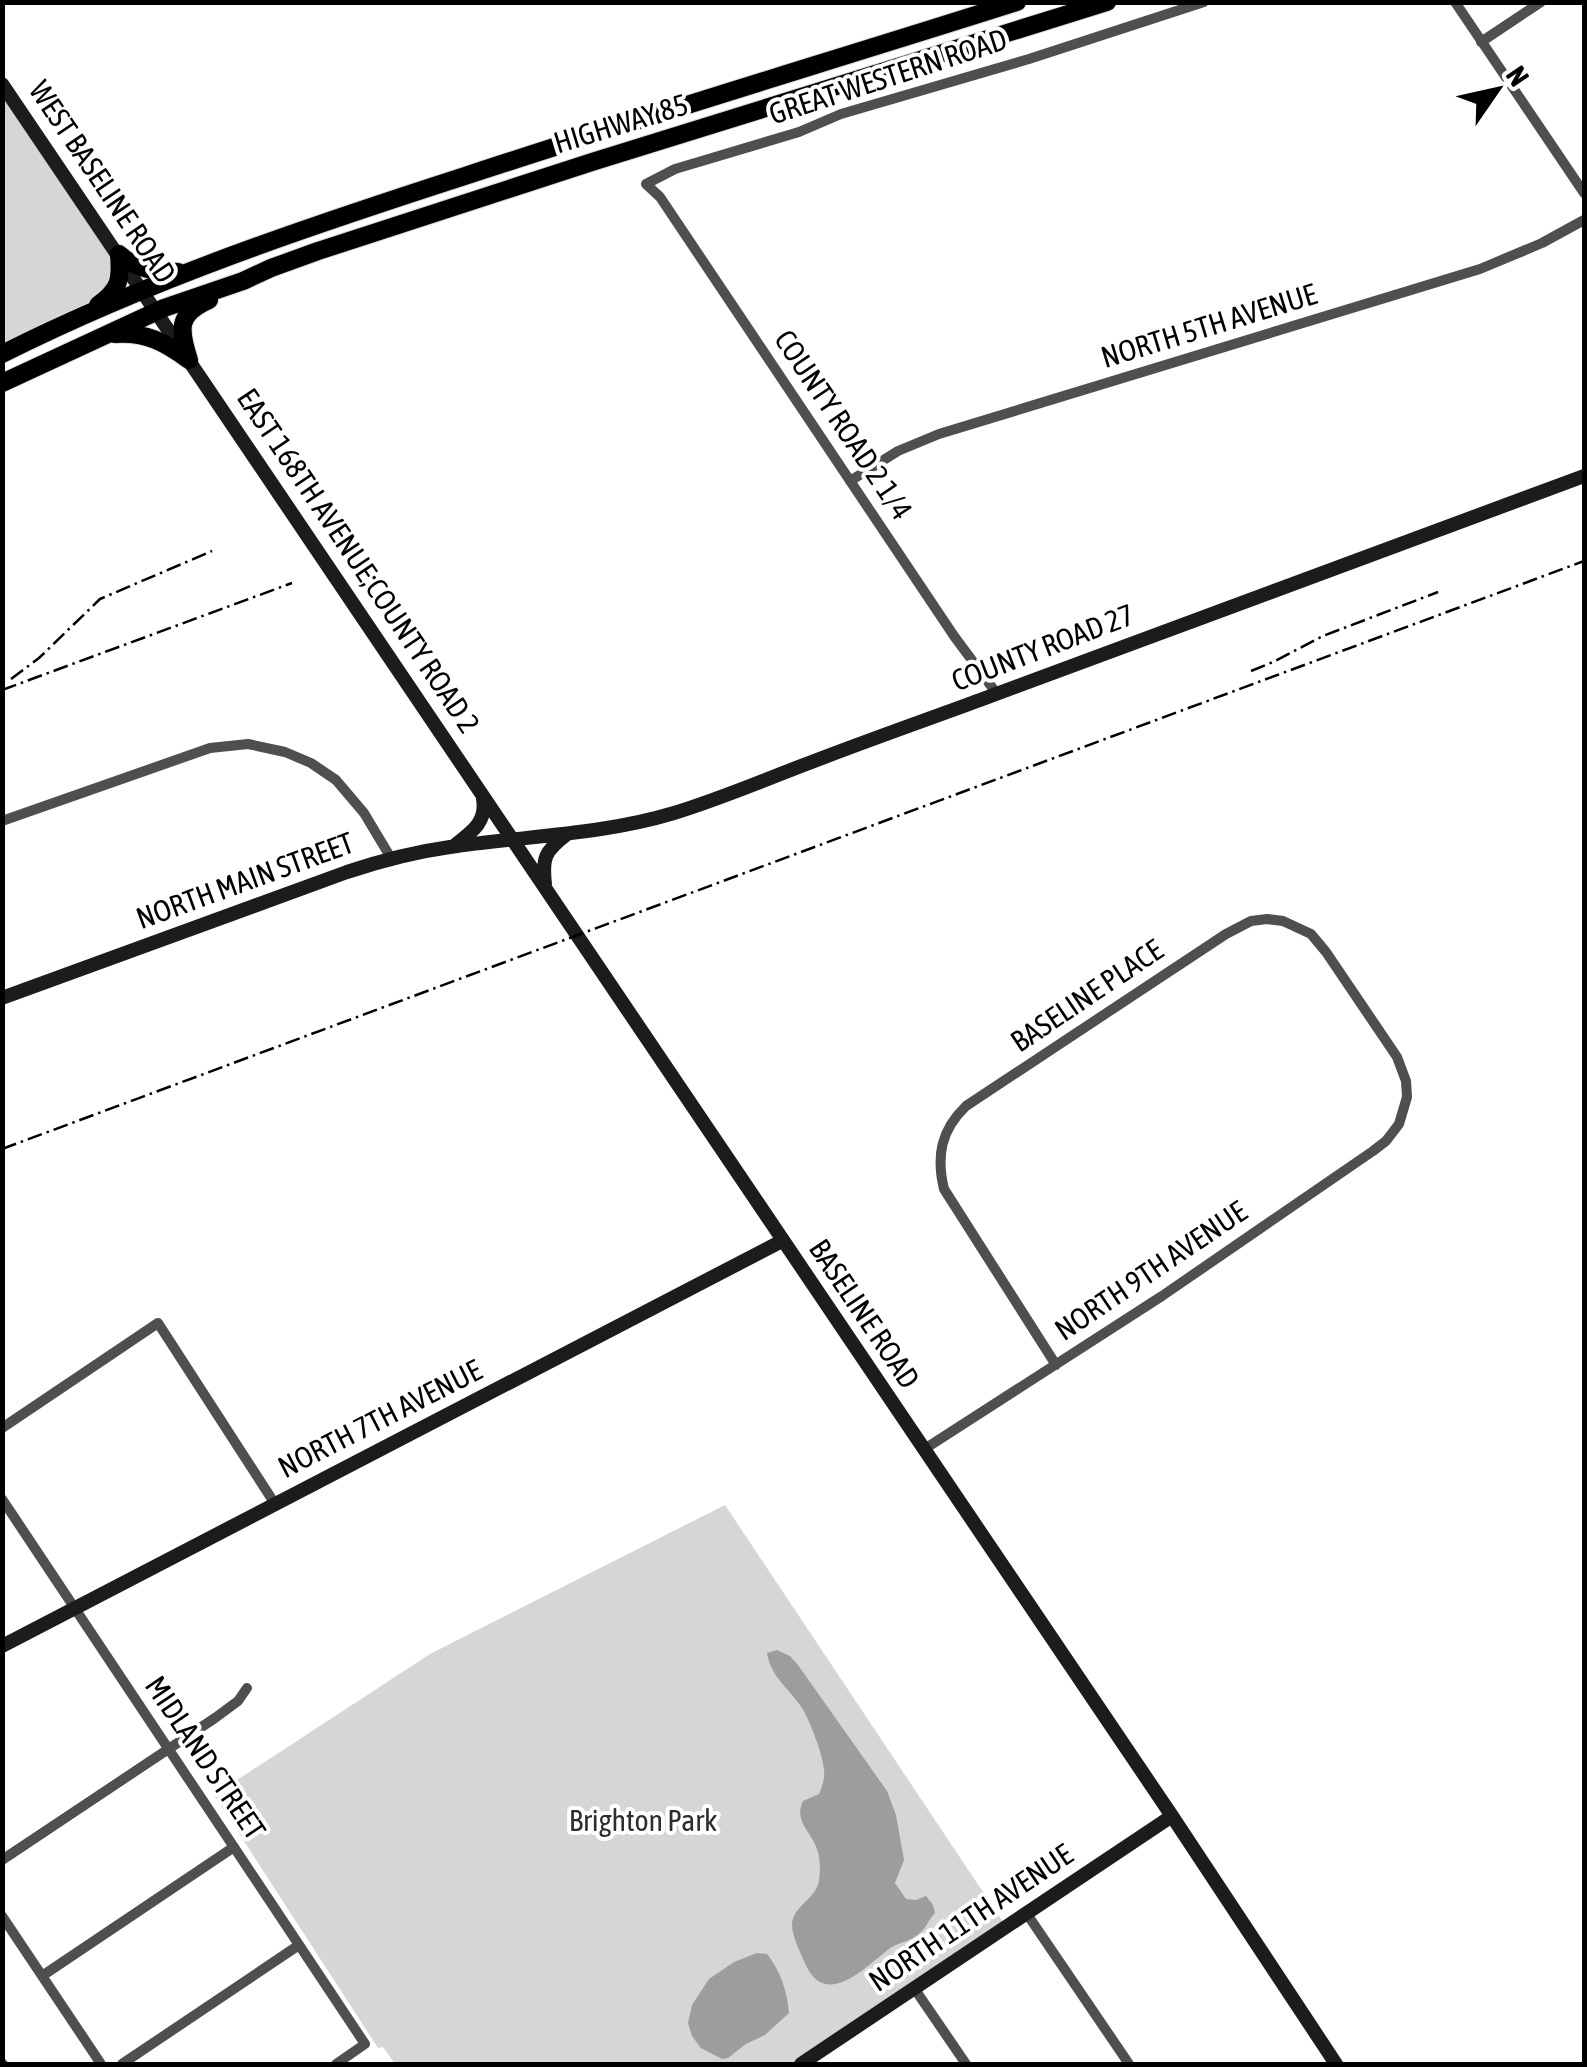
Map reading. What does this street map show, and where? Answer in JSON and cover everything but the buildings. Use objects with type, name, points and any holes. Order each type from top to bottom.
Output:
[{"type":"highway","name":"HIGHWAY 85","points":[[81,316],[277,238],[1017,2]]},
{"type":"highway","name":"HIGHWAY 85","points":[[2,383],[157,311],[318,251],[1107,2]]},
{"type":"highway","points":[[119,254],[148,270],[189,272]]},
{"type":"highway","points":[[2,354],[81,316],[108,298],[120,276],[119,254]]},
{"type":"highway","points":[[189,360],[182,336],[188,311],[243,280]]},
{"type":"highway","points":[[105,334],[149,336],[189,360]]},
{"type":"street","name":"GREAT WESTERN ROAD","points":[[646,184],[675,169],[799,132],[841,114],[1204,2]]},
{"type":"street","points":[[1455,2],[1584,194]]},
{"type":"street","points":[[1481,42],[1541,2]]},
{"type":"street","name":"WEST BASELINE ROAD","points":[[2,84],[157,311]]},
{"type":"street","name":"COUNTY ROAD 2 1/4","points":[[646,184],[660,197],[997,694]]},
{"type":"street","name":"NORTH 5TH AVENUE","points":[[850,481],[898,451],[940,434],[1480,269],[1584,220]]},
{"type":"street","name":"EAST 168TH AVENUE;COUNTY ROAD 2","points":[[157,311],[513,840]]},
{"type":"street","name":"COUNTY ROAD 27","points":[[513,840],[653,819],[705,803],[1584,476]]},
{"type":"street","points":[[2,821],[210,748],[248,744],[286,752],[312,763],[336,780],[352,796],[392,858]]},
{"type":"street","points":[[452,846],[475,830],[482,819],[482,794]]},
{"type":"street","points":[[546,890],[544,859],[550,847],[569,833]]},
{"type":"street","name":"NORTH MAIN STREET","points":[[2,998],[392,858],[452,846],[513,840]]},
{"type":"street","name":"BASELINE ROAD","points":[[513,840],[1172,1816]]},
{"type":"street","name":"BASELINE PLACE","points":[[1056,1365],[944,1189],[940,1146],[947,1129],[966,1106],[1226,934],[1252,921],[1267,919],[1311,934],[1384,1036],[1406,1081],[1399,1124]]},
{"type":"street","name":"NORTH 9TH AVENUE","points":[[923,1450],[1162,1296],[1373,1151],[1399,1124]]},
{"type":"street","name":"NORTH 7TH AVENUE","points":[[2,1646],[782,1241]]},
{"type":"street","points":[[2,1428],[158,1323],[275,1504]]},
{"type":"street","name":"MIDLAND STREET","points":[[2,1499],[365,2044],[336,2064]]},
{"type":"street","points":[[2,1860],[231,1706],[246,1688]]},
{"type":"street","points":[[1172,1816],[1336,2064]]},
{"type":"street","name":"NORTH 11TH AVENUE","points":[[804,2064],[1172,1816]]},
{"type":"street","points":[[42,1976],[234,1847]]},
{"type":"street","points":[[1027,1914],[1130,2064]]},
{"type":"street","points":[[2,1916],[101,2064]]},
{"type":"street","points":[[122,2064],[299,1945]]},
{"type":"street","points":[[914,1988],[966,2064]]},
{"type":"green space","points":[[2,84],[119,254],[116,288],[2,354]]},
{"type":"green space","name":"Brighton Park","points":[[725,1505],[1007,1928],[801,2064],[395,2064],[383,2047],[378,2048],[214,1795],[430,1654]]},
{"type":"shaded area","points":[[777,1650],[798,1665],[887,1791],[904,1860],[895,1883],[906,1899],[926,1896],[935,1913],[916,1936],[892,1947],[856,1975],[833,1984],[812,1976],[792,1929],[793,1918],[819,1880],[818,1851],[800,1813],[803,1801],[819,1794],[824,1773],[819,1747],[805,1714],[769,1662],[767,1653]]},
{"type":"shaded area","points":[[757,1953],[767,1954],[776,1968],[789,2013],[765,2035],[722,2059],[701,2048],[692,2036],[688,2023],[692,2005],[709,1979],[734,1962]]},
{"type":"railway","points":[[11,679],[39,658],[100,599],[212,551]]},
{"type":"railway","points":[[2,1149],[1584,561]]},
{"type":"railway","points":[[2,690],[292,583]]},
{"type":"railway","points":[[1251,671],[1323,636],[1438,592]]}]
